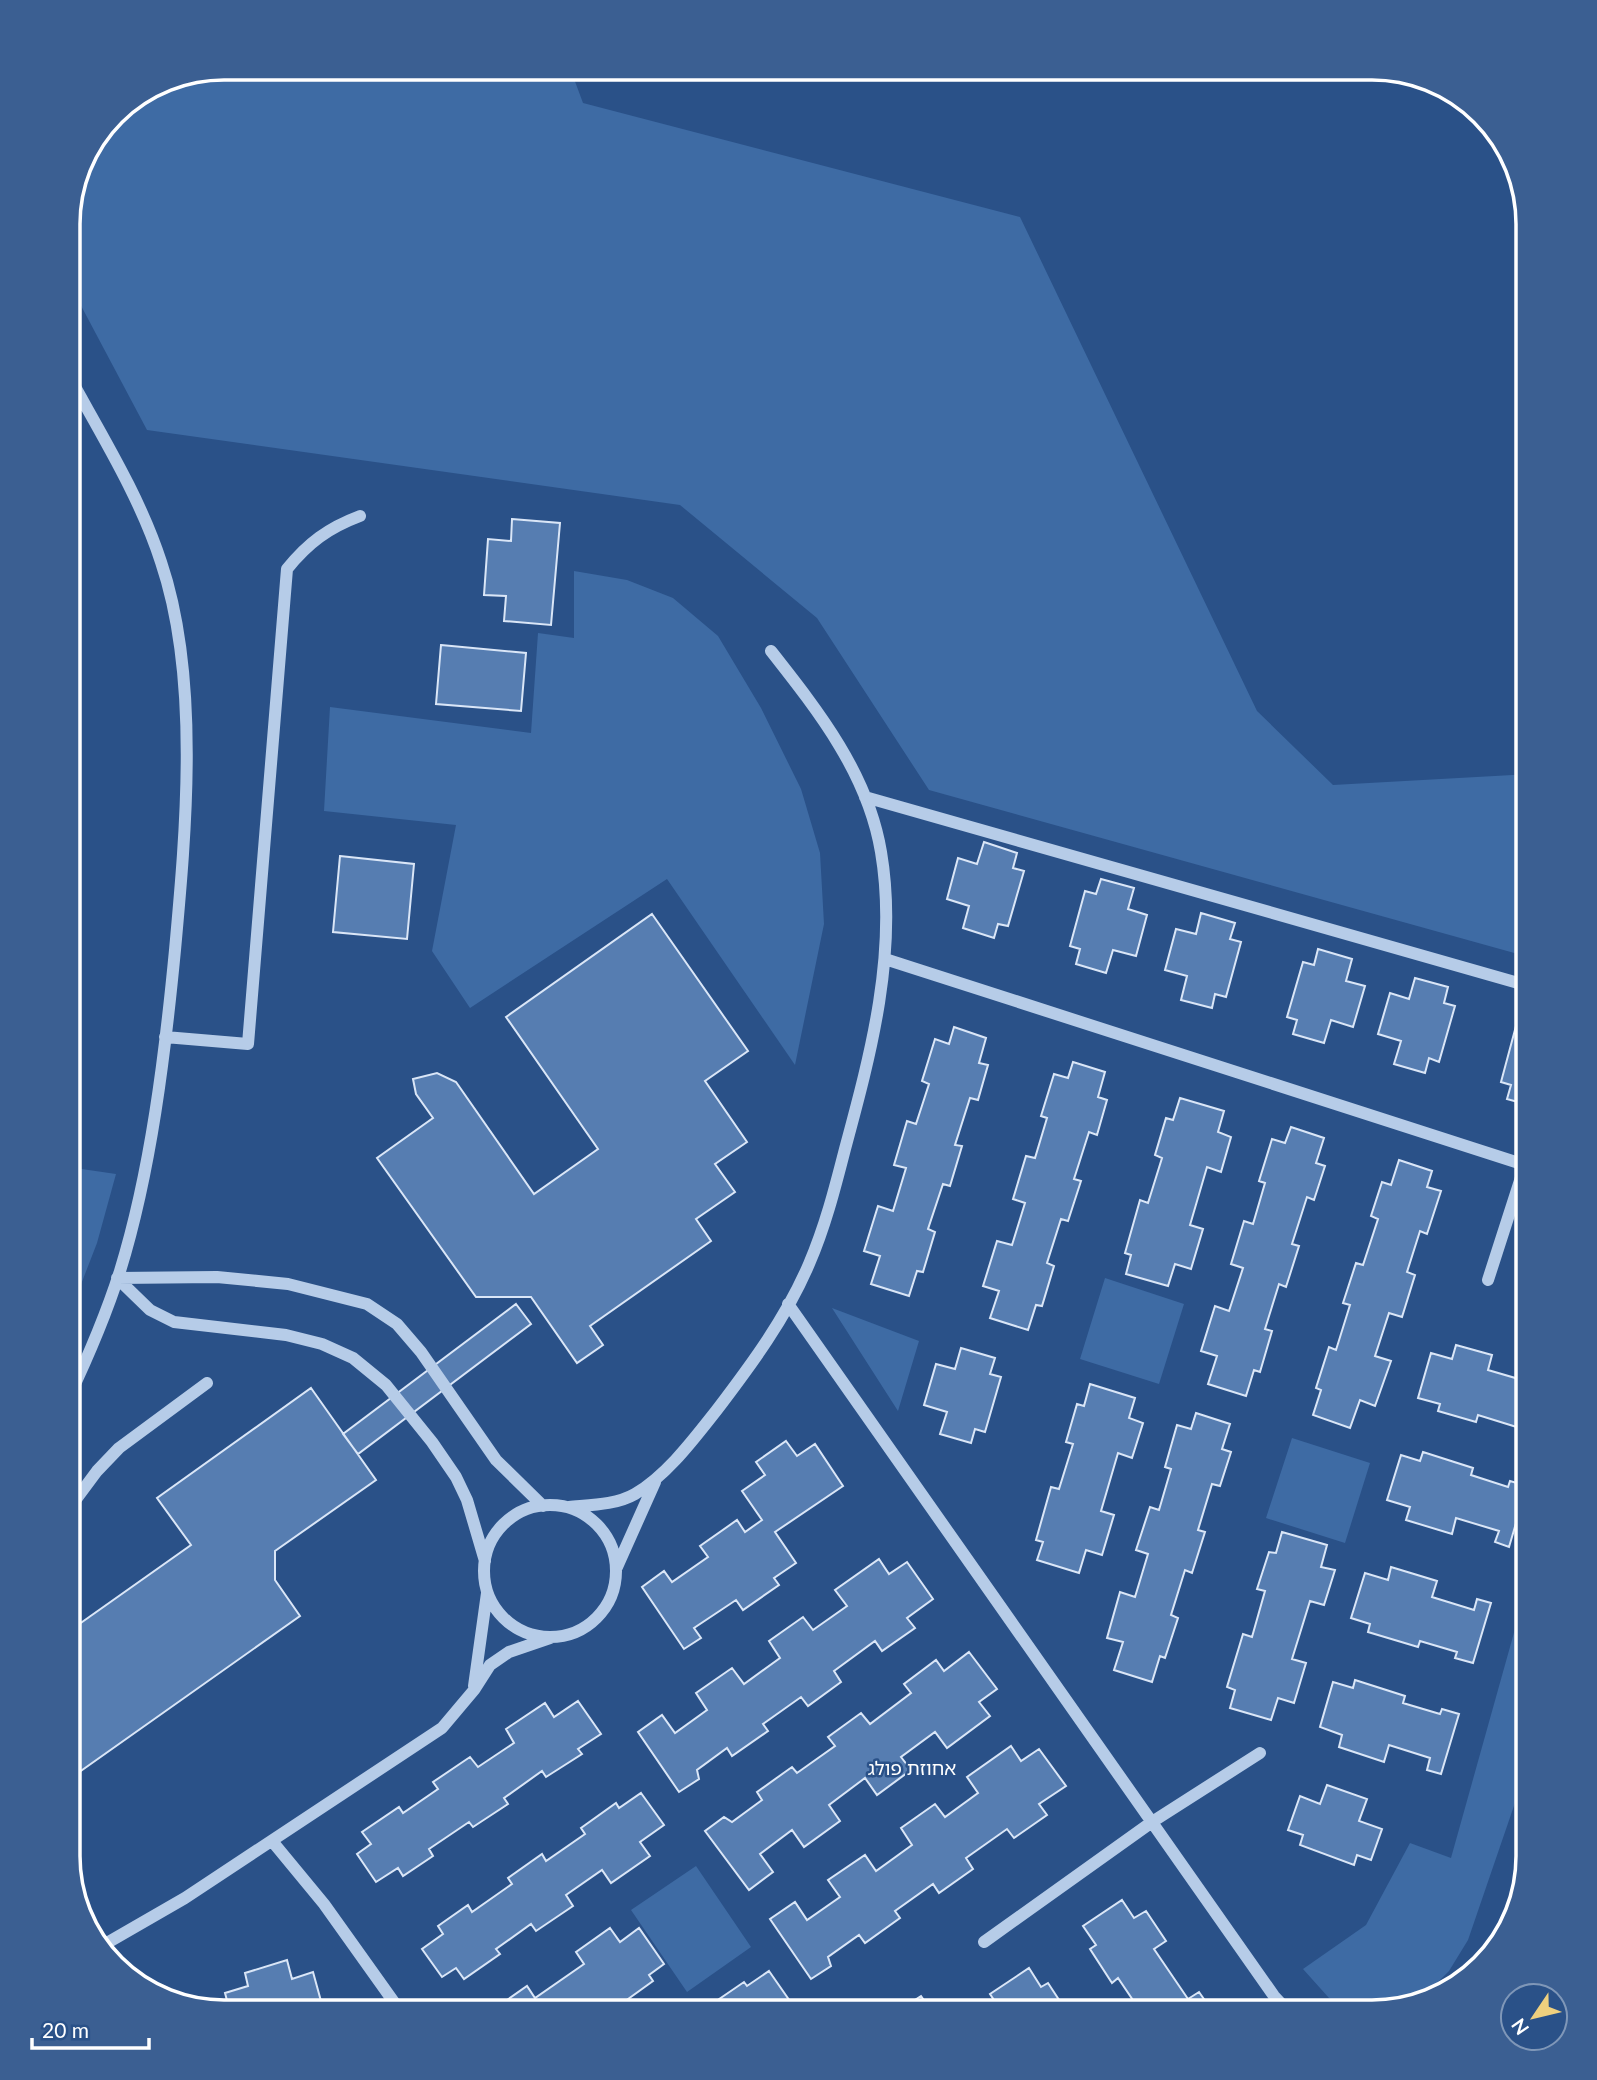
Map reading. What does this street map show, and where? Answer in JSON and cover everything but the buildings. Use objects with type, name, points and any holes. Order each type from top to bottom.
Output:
[{"type":"street","points":[[81,398],[139,505],[162,563],[178,632],[185,702],[186,782],[180,894],[165,1037],[141,1189],[117,1278],[81,1371]]},
{"type":"street","points":[[165,1037],[248,1044],[287,569],[304,548],[337,525],[360,516]]},
{"type":"street","points":[[474,1690],[487,1592],[485,1561],[495,1535],[504,1523],[532,1507],[605,1504],[633,1495],[657,1478],[702,1429],[744,1375],[777,1326],[809,1266],[827,1216],[873,1037],[885,959],[887,909],[881,852],[871,809],[850,761],[814,705],[771,651]]},
{"type":"street","points":[[865,797],[1516,982]]},
{"type":"street","points":[[885,959],[1516,1162]]},
{"type":"street","points":[[1488,1280],[1516,1193]]},
{"type":"street","points":[[117,1278],[217,1278],[288,1284],[367,1304],[397,1324],[421,1352],[496,1460],[543,1506]]},
{"type":"street","points":[[117,1278],[150,1310],[174,1322],[286,1335],[322,1344],[353,1358],[386,1385],[456,1476],[467,1500],[485,1561]]},
{"type":"street","points":[[788,1304],[1277,2000]]},
{"type":"street","points":[[81,1493],[119,1448],[207,1383]]},
{"type":"street","points":[[109,1942],[185,1898],[442,1728],[474,1690],[490,1665],[509,1652],[550,1638],[571,1635],[590,1625],[605,1609],[614,1589],[617,1567],[657,1478]]},
{"type":"street","points":[[569,1507],[600,1527],[611,1546],[617,1567]]},
{"type":"street","points":[[487,1592],[495,1609],[508,1624],[528,1634],[550,1638]]},
{"type":"street","points":[[984,1942],[1152,1822],[1260,1753]]},
{"type":"street","points":[[272,1841],[324,1904],[392,2000]]},
{"type":"shaded area","points":[[215,81],[575,81],[583,103],[1020,217],[1257,711],[1333,785],[1516,775],[1516,953],[929,790],[817,618],[680,505],[147,430],[81,306],[82,205],[91,169],[116,129],[152,100],[187,85]]},
{"type":"shaded area","points":[[574,571],[627,580],[673,598],[718,636],[761,708],[801,789],[820,853],[824,924],[795,1065],[667,879],[470,1008],[432,951],[456,825],[324,811],[330,707],[531,733],[538,633],[574,638]]},
{"type":"shaded area","points":[[81,1169],[116,1174],[97,1243],[81,1284]]},
{"type":"shaded area","points":[[1105,1278],[1184,1304],[1159,1384],[1080,1359]]},
{"type":"shaded area","points":[[832,1308],[919,1341],[898,1411]]},
{"type":"shaded area","points":[[1292,1438],[1370,1463],[1345,1543],[1266,1518]]},
{"type":"shaded area","points":[[1516,1626],[1516,1800],[1468,1940],[1449,1971],[1434,1986],[1401,1997],[1373,2000],[1329,1998],[1303,1969],[1366,1925],[1410,1843],[1451,1858]]},
{"type":"shaded area","points":[[696,1866],[751,1947],[687,1992],[631,1910]]},
{"type":"district","name":"אחוזת פולג","points":[[912,1768]]}]
